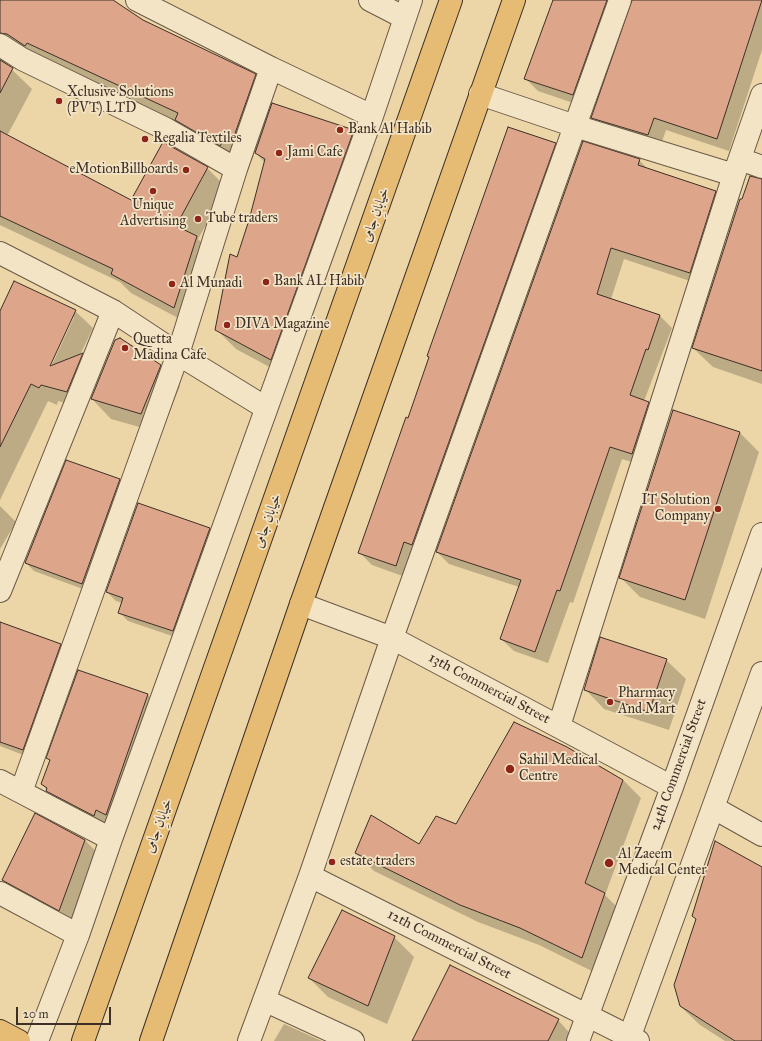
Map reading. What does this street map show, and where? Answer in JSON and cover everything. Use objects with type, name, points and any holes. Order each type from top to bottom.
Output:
[{"type":"main road","name":"خیابانِ جامی","points":[[83,1041],[451,0]]},
{"type":"main road","points":[[151,1041],[301,604],[514,0]]},
{"type":"main road","points":[[0,1031],[19,1041]]},
{"type":"street","points":[[137,0],[271,68],[372,116]]},
{"type":"street","points":[[37,1041],[78,936],[111,839],[372,116],[408,9],[370,0]]},
{"type":"street","points":[[249,1041],[310,876],[392,638],[620,0]]},
{"type":"street","points":[[0,45],[22,59],[166,129],[236,169]]},
{"type":"street","points":[[21,792],[178,354],[236,169],[271,68]]},
{"type":"street","points":[[480,94],[575,126],[737,167],[762,167]]},
{"type":"street","points":[[559,726],[737,167],[762,95]]},
{"type":"street","points":[[0,253],[113,311],[178,354],[266,408]]},
{"type":"street","points":[[1,586],[113,311]]},
{"type":"street","name":"24th Commercial Street","points":[[578,1041],[672,788],[762,534]]},
{"type":"street","name":"13th Commercial Street","points":[[301,604],[392,638],[559,726],[672,788]]},
{"type":"street","points":[[632,1039],[762,672]]},
{"type":"street","points":[[0,781],[111,839]]},
{"type":"street","points":[[714,808],[762,835]]},
{"type":"street","name":"12th Commercial Street","points":[[310,876],[632,1039]]},
{"type":"street","points":[[0,893],[78,936]]},
{"type":"street","points":[[264,1000],[353,1041]]},
{"type":"building","points":[[0,0],[113,0],[143,20],[256,74],[232,142],[225,138],[220,146],[175,120],[178,113],[27,43],[25,46],[7,34],[0,33]]},
{"type":"building","points":[[553,0],[607,0],[573,95],[524,79]]},
{"type":"building","points":[[632,0],[762,0],[717,139],[654,118],[648,135],[591,118]]},
{"type":"building","points":[[0,60],[13,68],[0,93]]},
{"type":"building","points":[[272,103],[354,130],[271,360],[215,330],[230,254],[237,257],[249,220],[265,159],[255,153]]},
{"type":"building","points":[[508,127],[556,143],[412,545],[404,542],[396,566],[358,553],[406,417],[408,418],[429,357],[427,356]]},
{"type":"building","points":[[0,131],[131,200],[163,142],[208,167],[176,226],[197,236],[174,308],[111,274],[113,269],[0,216]]},
{"type":"building","points":[[583,141],[640,159],[638,165],[716,191],[690,273],[611,248],[597,294],[660,315],[630,395],[649,402],[632,454],[610,447],[560,591],[557,590],[535,652],[500,639],[521,580],[436,552]]},
{"type":"building","points":[[750,176],[762,179],[762,371],[692,348],[740,199],[742,199]]},
{"type":"building","points":[[14,281],[76,310],[50,366],[83,353],[67,392],[41,385],[39,388],[31,384],[0,447],[0,311]]},
{"type":"building","points":[[120,338],[161,365],[141,414],[91,399],[115,340]]},
{"type":"building","points":[[673,410],[740,432],[685,600],[619,578]]},
{"type":"building","points":[[66,460],[120,479],[82,584],[25,563]]},
{"type":"building","points":[[138,503],[210,528],[173,631],[118,613],[123,598],[106,592]]},
{"type":"building","points":[[0,622],[61,644],[23,750],[0,742]]},
{"type":"building","points":[[600,637],[667,659],[649,712],[584,690]]},
{"type":"building","points":[[78,670],[148,694],[106,815],[96,810],[94,816],[46,791],[47,788],[41,784],[50,760],[46,758]]},
{"type":"building","points":[[514,722],[567,747],[623,780],[585,883],[605,893],[582,958],[520,928],[460,905],[355,853],[371,815],[419,844],[436,816],[456,824]]},
{"type":"building","points":[[35,813],[85,840],[59,911],[2,880]]},
{"type":"building","points":[[715,841],[762,867],[762,1041],[735,1041],[680,1006],[674,985],[696,919],[692,916]]},
{"type":"building","points":[[342,910],[395,936],[368,1006],[308,978]]},
{"type":"building","points":[[450,965],[559,1019],[548,1041],[412,1041]]},
{"type":"place","name":"Xclusive Solutions (PVT) LTD","points":[[59,101]]},
{"type":"place","name":"Bank Al Habib","points":[[340,130]]},
{"type":"place","name":"Regalia Textiles","points":[[145,139]]},
{"type":"place","name":"Jami Cafe","points":[[279,153]]},
{"type":"place","name":"eMotionBillboards","points":[[186,170]]},
{"type":"place","name":"Unique Advertising","points":[[153,191]]},
{"type":"place","name":"Tube traders","points":[[198,219]]},
{"type":"place","name":"Bank AL Habib","points":[[266,282]]},
{"type":"place","name":"Al Munadi","points":[[172,284]]},
{"type":"place","name":"DIVA Magazine","points":[[227,325]]},
{"type":"place","name":"Quetta Madina Cafe","points":[[125,348]]},
{"type":"place","name":"IT Solution Company","points":[[718,509]]},
{"type":"place","name":"Pharmacy And Mart","points":[[610,702]]},
{"type":"place","name":"Sahil Medical Centre","points":[[510,769]]},
{"type":"place","name":"estate traders","points":[[332,862]]},
{"type":"place","name":"Al Zaeem Medical Center","points":[[609,863]]}]
